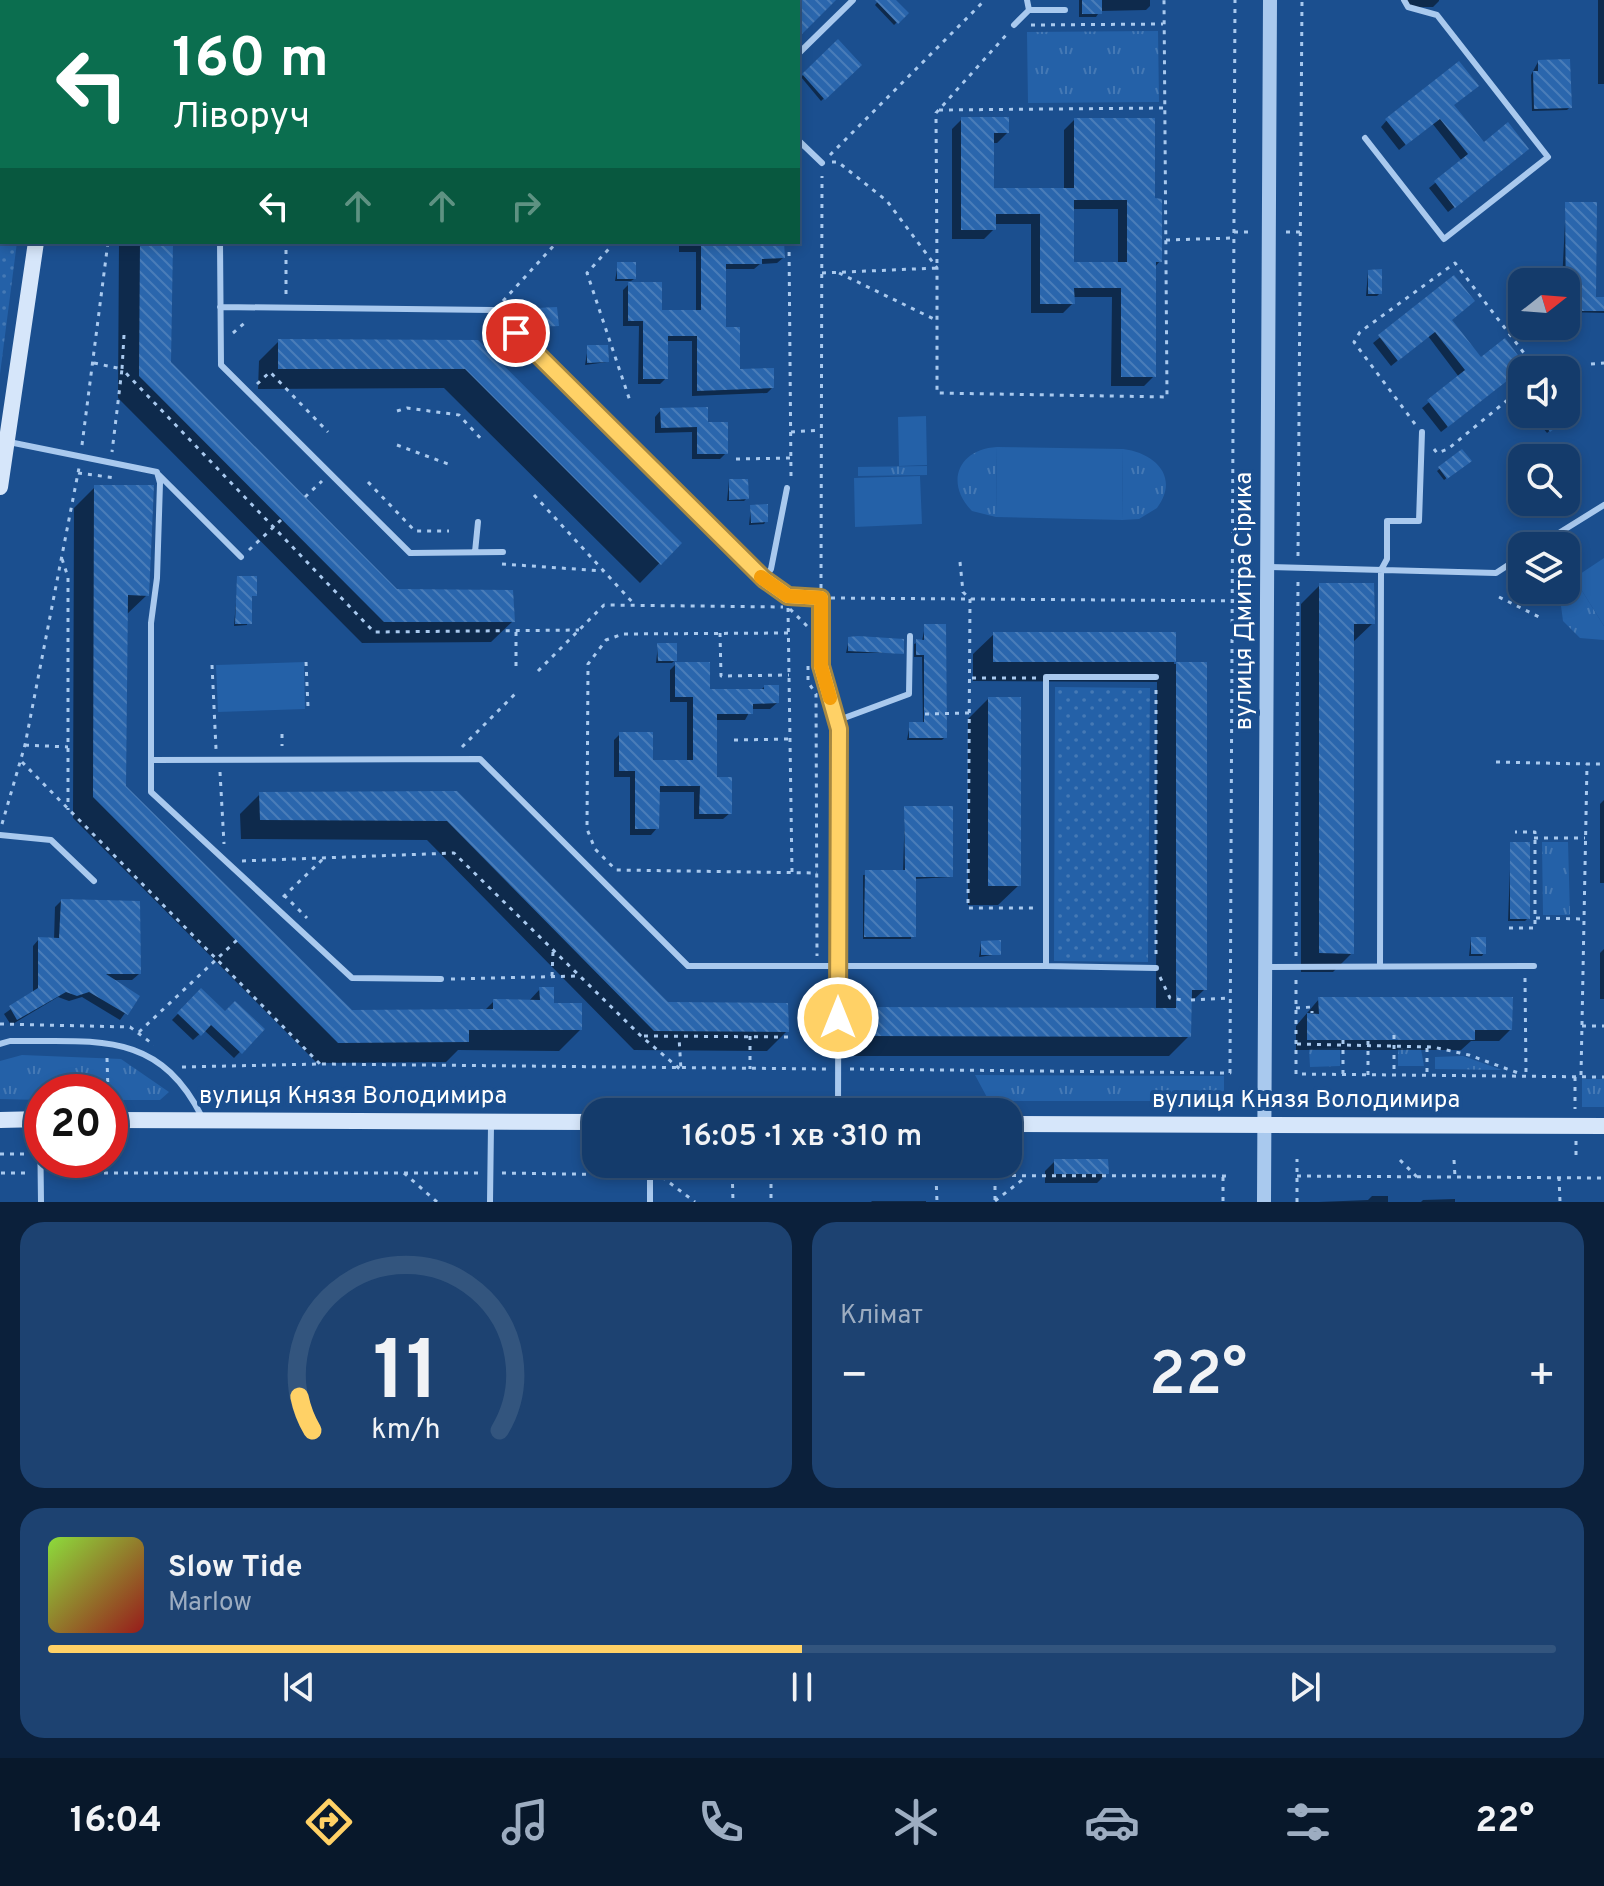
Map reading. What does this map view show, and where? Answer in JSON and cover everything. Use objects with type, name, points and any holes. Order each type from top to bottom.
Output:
[{"type":"main road","points":[[0,487],[36,244]]},
{"type":"main road","points":[[0,1120],[24,1119]]},
{"type":"main road","name":"вулиця Князя Володимира","points":[[128,1120],[582,1122]]},
{"type":"main road","name":"вулиця Князя Володимира","points":[[1022,1124],[1604,1126]]},
{"type":"street","name":"вулиця Дмитра Сірика","points":[[1264,1202],[1270,0]]},
{"type":"lane","points":[[800,52],[853,0]]},
{"type":"lane","points":[[1027,0],[1029,10]]},
{"type":"lane","points":[[1365,138],[1444,239],[1548,157],[1437,15],[1408,7],[1404,0]]},
{"type":"lane","points":[[1014,25],[1029,10],[1065,10]]},
{"type":"lane","points":[[800,142],[822,163]]},
{"type":"lane","points":[[220,244],[221,365],[410,553],[503,552]]},
{"type":"lane","points":[[220,307],[493,310],[764,579],[788,596],[821,598],[821,666],[836,721],[838,1098]]},
{"type":"lane","points":[[1380,966],[1381,570],[1387,559],[1387,521],[1419,521],[1422,432]]},
{"type":"lane","points":[[9,442],[157,472],[241,557]]},
{"type":"lane","points":[[157,472],[160,483],[157,578],[151,623],[151,792],[352,978],[441,979]]},
{"type":"lane","points":[[764,579],[771,569],[787,488]]},
{"type":"lane","points":[[1561,532],[1604,505]]},
{"type":"lane","points":[[475,552],[478,522]]},
{"type":"lane","points":[[1267,567],[1496,573],[1508,565]]},
{"type":"lane","points":[[836,721],[909,694],[910,636]]},
{"type":"lane","points":[[1046,966],[1046,677],[1156,677]]},
{"type":"lane","points":[[151,760],[480,759],[688,966],[1156,968]]},
{"type":"lane","points":[[0,833],[51,840],[94,881]]},
{"type":"lane","points":[[1265,967],[1534,966]]},
{"type":"lane","points":[[0,1044],[10,1041],[106,1042],[136,1048],[188,1088],[204,1120]]},
{"type":"lane","points":[[490,1202],[491,1121]]},
{"type":"lane","points":[[41,1178],[41,1202]]},
{"type":"lane","points":[[650,1202],[654,1178]]},
{"type":"path","points":[[985,0],[822,163],[821,598],[1267,601]]},
{"type":"path","points":[[1164,0],[1167,397],[937,393],[936,113],[1014,25],[1164,24]]},
{"type":"path","points":[[171,1058],[182,1067],[320,1064],[681,1070],[1230,1073],[1235,0]]},
{"type":"path","points":[[1302,0],[1296,1074],[1604,1077]]},
{"type":"path","points":[[939,110],[1165,108]]},
{"type":"path","points":[[822,163],[838,162],[887,201],[937,268]]},
{"type":"path","points":[[1166,240],[1234,238]]},
{"type":"path","points":[[0,833],[25,745],[81,458],[108,244]]},
{"type":"path","points":[[286,244],[286,308]]},
{"type":"path","points":[[493,310],[555,244]]},
{"type":"path","points":[[613,244],[587,273],[631,404]]},
{"type":"path","points":[[787,488],[791,458],[789,244]]},
{"type":"path","points":[[1508,400],[1448,449],[1437,453],[1354,342],[1360,332],[1455,263],[1526,356]]},
{"type":"path","points":[[822,273],[937,268]]},
{"type":"path","points":[[837,272],[936,320]]},
{"type":"path","points":[[221,344],[262,307]]},
{"type":"path","points":[[110,464],[124,335]]},
{"type":"path","points":[[93,363],[122,369],[374,632],[579,630]]},
{"type":"path","points":[[1591,364],[1604,363]]},
{"type":"path","points":[[247,392],[270,372],[328,432]]},
{"type":"path","points":[[397,411],[407,408],[459,415],[483,441]]},
{"type":"path","points":[[791,432],[821,430]]},
{"type":"path","points":[[397,445],[448,464]]},
{"type":"path","points":[[736,459],[791,458]]},
{"type":"path","points":[[78,473],[120,478]]},
{"type":"path","points":[[368,482],[415,531],[449,531]]},
{"type":"path","points":[[534,495],[635,605]]},
{"type":"path","points":[[241,557],[281,520]]},
{"type":"path","points":[[503,552],[502,566],[604,571]]},
{"type":"path","points":[[61,556],[68,577],[68,810]]},
{"type":"path","points":[[960,562],[963,592],[970,599],[972,678],[968,908],[1046,907]]},
{"type":"path","points":[[788,596],[792,874]]},
{"type":"path","points":[[1499,597],[1539,617]]},
{"type":"path","points":[[538,671],[604,605],[788,607],[807,626],[807,640]]},
{"type":"path","points":[[516,632],[516,671]]},
{"type":"path","points":[[720,633],[721,676],[789,675]]},
{"type":"path","points":[[788,633],[623,634],[606,640],[588,664],[587,829],[595,849],[616,870],[817,873]]},
{"type":"path","points":[[808,654],[808,682],[816,694],[817,966]]},
{"type":"path","points":[[306,662],[308,707]]},
{"type":"path","points":[[212,665],[225,862],[454,853],[641,1036],[681,1070]]},
{"type":"path","points":[[972,678],[1046,677]]},
{"type":"path","points":[[1156,677],[1156,968],[1170,998],[1182,1000]]},
{"type":"path","points":[[476,733],[516,693]]},
{"type":"path","points":[[925,714],[971,713]]},
{"type":"path","points":[[734,740],[789,739]]},
{"type":"path","points":[[25,745],[68,747]]},
{"type":"path","points":[[21,762],[320,1064]]},
{"type":"path","points":[[1496,762],[1604,764]]},
{"type":"path","points":[[1581,1076],[1587,764]]},
{"type":"path","points":[[1509,928],[1535,928],[1535,832],[1515,832]]},
{"type":"path","points":[[1534,838],[1585,838]]},
{"type":"path","points":[[273,906],[326,856]]},
{"type":"path","points":[[284,895],[314,925]]},
{"type":"path","points":[[1535,918],[1584,919]]},
{"type":"path","points":[[139,1032],[237,940]]},
{"type":"path","points":[[552,976],[553,950]]},
{"type":"path","points":[[1524,966],[1526,1076]]},
{"type":"path","points":[[441,979],[579,976]]},
{"type":"path","points":[[1191,1000],[1229,998]]},
{"type":"path","points":[[1296,1008],[1312,1007],[1312,1013]]},
{"type":"path","points":[[0,1024],[130,1027],[161,1050]]},
{"type":"path","points":[[105,1026],[107,1074]]},
{"type":"path","points":[[1582,1026],[1604,1026]]},
{"type":"path","points":[[1343,1035],[1343,1074]]},
{"type":"path","points":[[1368,1035],[1368,1075]]},
{"type":"path","points":[[1394,1035],[1394,1075]]},
{"type":"path","points":[[641,1036],[792,1037]]},
{"type":"path","points":[[750,1036],[750,1069]]},
{"type":"path","points":[[679,1037],[681,1070]]},
{"type":"path","points":[[1296,1044],[1427,1047],[1469,1055],[1526,1076]]},
{"type":"path","points":[[1427,1047],[1427,1076]]},
{"type":"path","points":[[0,1154],[24,1154]]},
{"type":"path","points":[[1297,1159],[1297,1202]]},
{"type":"path","points":[[1400,1160],[1417,1177]]},
{"type":"path","points":[[1454,1160],[1455,1177]]},
{"type":"path","points":[[1,1173],[24,1173]]},
{"type":"path","points":[[128,1173],[582,1174]]},
{"type":"path","points":[[404,1173],[437,1202]]},
{"type":"path","points":[[1022,1176],[1230,1176]]},
{"type":"path","points":[[994,1202],[1028,1176]]},
{"type":"path","points":[[1297,1176],[1604,1178]]},
{"type":"path","points":[[1223,1177],[1223,1202]]},
{"type":"path","points":[[1559,1177],[1560,1202]]},
{"type":"path","points":[[655,1178],[659,1188]]},
{"type":"path","points":[[659,1178],[695,1202]]},
{"type":"path","points":[[733,1178],[733,1202]]},
{"type":"path","points":[[771,1178],[771,1202]]},
{"type":"path","points":[[936,1178],[937,1202]]},
{"type":"path","points":[[994,1178],[994,1202]]},
{"type":"green space","points":[[1158,31],[1159,102],[1028,103],[1027,32]]},
{"type":"green space","points":[[0,244],[17,244],[0,374]]},
{"type":"green space","points":[[926,416],[927,465],[899,466],[898,417]]},
{"type":"green space","points":[[997,447],[996,517],[972,511],[963,500],[958,479],[965,460],[984,449]]},
{"type":"green space","points":[[997,447],[1123,449],[1122,520],[996,517]]},
{"type":"green space","points":[[1123,449],[1135,451],[1154,461],[1165,477],[1166,486],[1157,508],[1139,519],[1122,520]]},
{"type":"green space","points":[[927,466],[927,475],[858,476],[858,467]]},
{"type":"green space","points":[[920,476],[922,524],[855,527],[854,478]]},
{"type":"green space","points":[[1604,558],[1604,626],[1580,588],[1580,574]]},
{"type":"green space","points":[[1580,588],[1604,626],[1604,640],[1580,638],[1563,621],[1561,604],[1580,604]]},
{"type":"green space","points":[[304,662],[305,709],[218,712],[216,665]]},
{"type":"green space","points":[[1055,687],[1150,688],[1148,962],[1054,961]]},
{"type":"green space","points":[[1542,842],[1568,842],[1570,915],[1543,915]]},
{"type":"green space","points":[[1340,1048],[1340,1066],[1310,1067],[1309,1049]]},
{"type":"green space","points":[[1398,1048],[1421,1049],[1424,1066],[1398,1066]]},
{"type":"green space","points":[[22,1055],[121,1059],[169,1092],[160,1100],[128,1100],[128,1074],[24,1074],[24,1100],[0,1099],[0,1061]]},
{"type":"green space","points":[[1463,1056],[1502,1070],[1435,1069],[1435,1057]]},
{"type":"green space","points":[[975,1075],[1224,1076],[1224,1101],[1022,1101],[1022,1098],[987,1098]]},
{"type":"green space","points":[[1582,1079],[1604,1079],[1604,1107],[1582,1107]]},
{"type":"building","points":[[800,0],[836,0],[800,36]]},
{"type":"building","points":[[875,0],[896,0],[909,13],[898,24]]},
{"type":"building","points":[[1082,0],[1102,0],[1102,14],[1082,14]]},
{"type":"building","points":[[838,39],[862,65],[825,100],[802,74]]},
{"type":"building","points":[[1570,59],[1572,108],[1534,109],[1533,71],[1538,71],[1538,60]]},
{"type":"building","points":[[1459,61],[1479,86],[1454,105],[1484,142],[1508,122],[1529,149],[1455,208],[1434,181],[1468,154],[1440,119],[1406,145],[1385,119]]},
{"type":"building","points":[[961,117],[1009,117],[1009,133],[994,133],[994,188],[1074,188],[1074,118],[1155,118],[1155,198],[1162,199],[1162,262],[1156,262],[1156,377],[1121,377],[1121,288],[1074,288],[1075,304],[1040,304],[1040,214],[996,214],[996,230],[961,230]],"holes":[[[1074,200],[1127,200],[1127,262],[1074,262]]]},
{"type":"building","points":[[1565,202],[1597,202],[1596,297],[1604,297],[1604,311],[1580,311],[1580,268],[1566,268]]},
{"type":"building","points":[[140,244],[173,244],[171,362],[397,589],[513,590],[515,622],[384,622],[139,376]]},
{"type":"building","points":[[701,244],[784,244],[785,258],[762,259],[762,264],[726,264],[726,327],[740,327],[740,369],[774,368],[774,388],[697,391],[697,336],[668,336],[668,379],[643,379],[643,321],[628,321],[628,282],[662,282],[662,310],[701,310]]},
{"type":"building","points":[[617,262],[636,262],[636,279],[617,279]]},
{"type":"building","points":[[1382,269],[1382,294],[1368,294],[1368,270]]},
{"type":"building","points":[[1454,275],[1475,301],[1452,320],[1481,357],[1505,338],[1518,356],[1508,356],[1508,380],[1448,427],[1427,400],[1465,370],[1435,332],[1398,361],[1378,335]]},
{"type":"building","points":[[557,307],[559,326],[537,327],[536,308]]},
{"type":"building","points":[[278,339],[478,340],[682,543],[661,565],[465,369],[278,369]]},
{"type":"building","points":[[587,345],[608,345],[609,362],[587,363]]},
{"type":"building","points":[[708,407],[708,422],[728,422],[728,454],[697,454],[697,427],[661,428],[660,408]]},
{"type":"building","points":[[1462,449],[1472,461],[1447,479],[1438,467]]},
{"type":"building","points":[[729,479],[748,479],[749,499],[729,500]]},
{"type":"building","points":[[94,485],[154,485],[149,596],[128,595],[126,786],[352,1010],[493,1009],[493,999],[540,1000],[539,987],[554,987],[554,1003],[582,1003],[582,1030],[469,1030],[469,1042],[338,1043],[93,797]]},
{"type":"building","points":[[768,504],[768,522],[751,523],[750,505]]},
{"type":"building","points":[[237,576],[257,576],[257,596],[252,596],[252,624],[235,624]]},
{"type":"building","points":[[1319,583],[1374,583],[1375,624],[1354,624],[1354,954],[1319,953]]},
{"type":"building","points":[[924,624],[946,624],[947,738],[909,738],[909,722],[924,722],[924,655],[916,655],[916,639],[924,640]]},
{"type":"building","points":[[993,632],[1176,632],[1176,662],[993,662]]},
{"type":"building","points":[[848,637],[904,639],[904,654],[848,651]]},
{"type":"building","points":[[657,643],[677,643],[677,661],[658,661]]},
{"type":"building","points":[[675,662],[710,662],[710,689],[764,689],[764,685],[779,685],[779,703],[753,704],[753,714],[717,714],[717,777],[732,777],[732,814],[699,814],[700,786],[660,786],[659,829],[635,829],[635,771],[619,771],[619,732],[653,732],[653,760],[693,760],[693,697],[675,697]]},
{"type":"building","points":[[1176,662],[1207,662],[1207,990],[1192,990],[1191,1037],[865,1036],[866,1007],[1176,1008]]},
{"type":"building","points":[[988,697],[1021,697],[1021,886],[988,886]]},
{"type":"building","points":[[457,791],[668,1002],[788,1003],[789,1032],[654,1031],[447,821],[260,820],[259,792]]},
{"type":"building","points":[[904,806],[953,806],[953,877],[916,877],[916,937],[864,937],[865,870],[905,870]]},
{"type":"building","points":[[1510,842],[1530,842],[1530,919],[1510,919]]},
{"type":"building","points":[[61,899],[140,901],[141,974],[106,974],[140,996],[128,1015],[89,992],[77,996],[66,992],[17,1020],[9,1006],[38,988],[38,937],[59,938]]},
{"type":"building","points":[[1471,937],[1486,937],[1486,954],[1471,954]]},
{"type":"building","points":[[1001,940],[1001,955],[981,955],[981,941]]},
{"type":"building","points":[[201,988],[225,1011],[235,1001],[265,1029],[242,1054],[211,1025],[201,1036],[177,1013]]},
{"type":"building","points":[[1318,997],[1513,997],[1512,1030],[1475,1030],[1475,1040],[1307,1040],[1307,1013],[1319,1014]]},
{"type":"building","points":[[1054,1159],[1108,1159],[1109,1174],[1054,1174]]},
{"type":"slow traffic","points":[[761,577],[788,596],[821,598],[821,666],[830,698]]},
{"type":"route","points":[[516,333],[764,579],[788,596],[821,598],[821,666],[839,729],[838,1018]]}]
